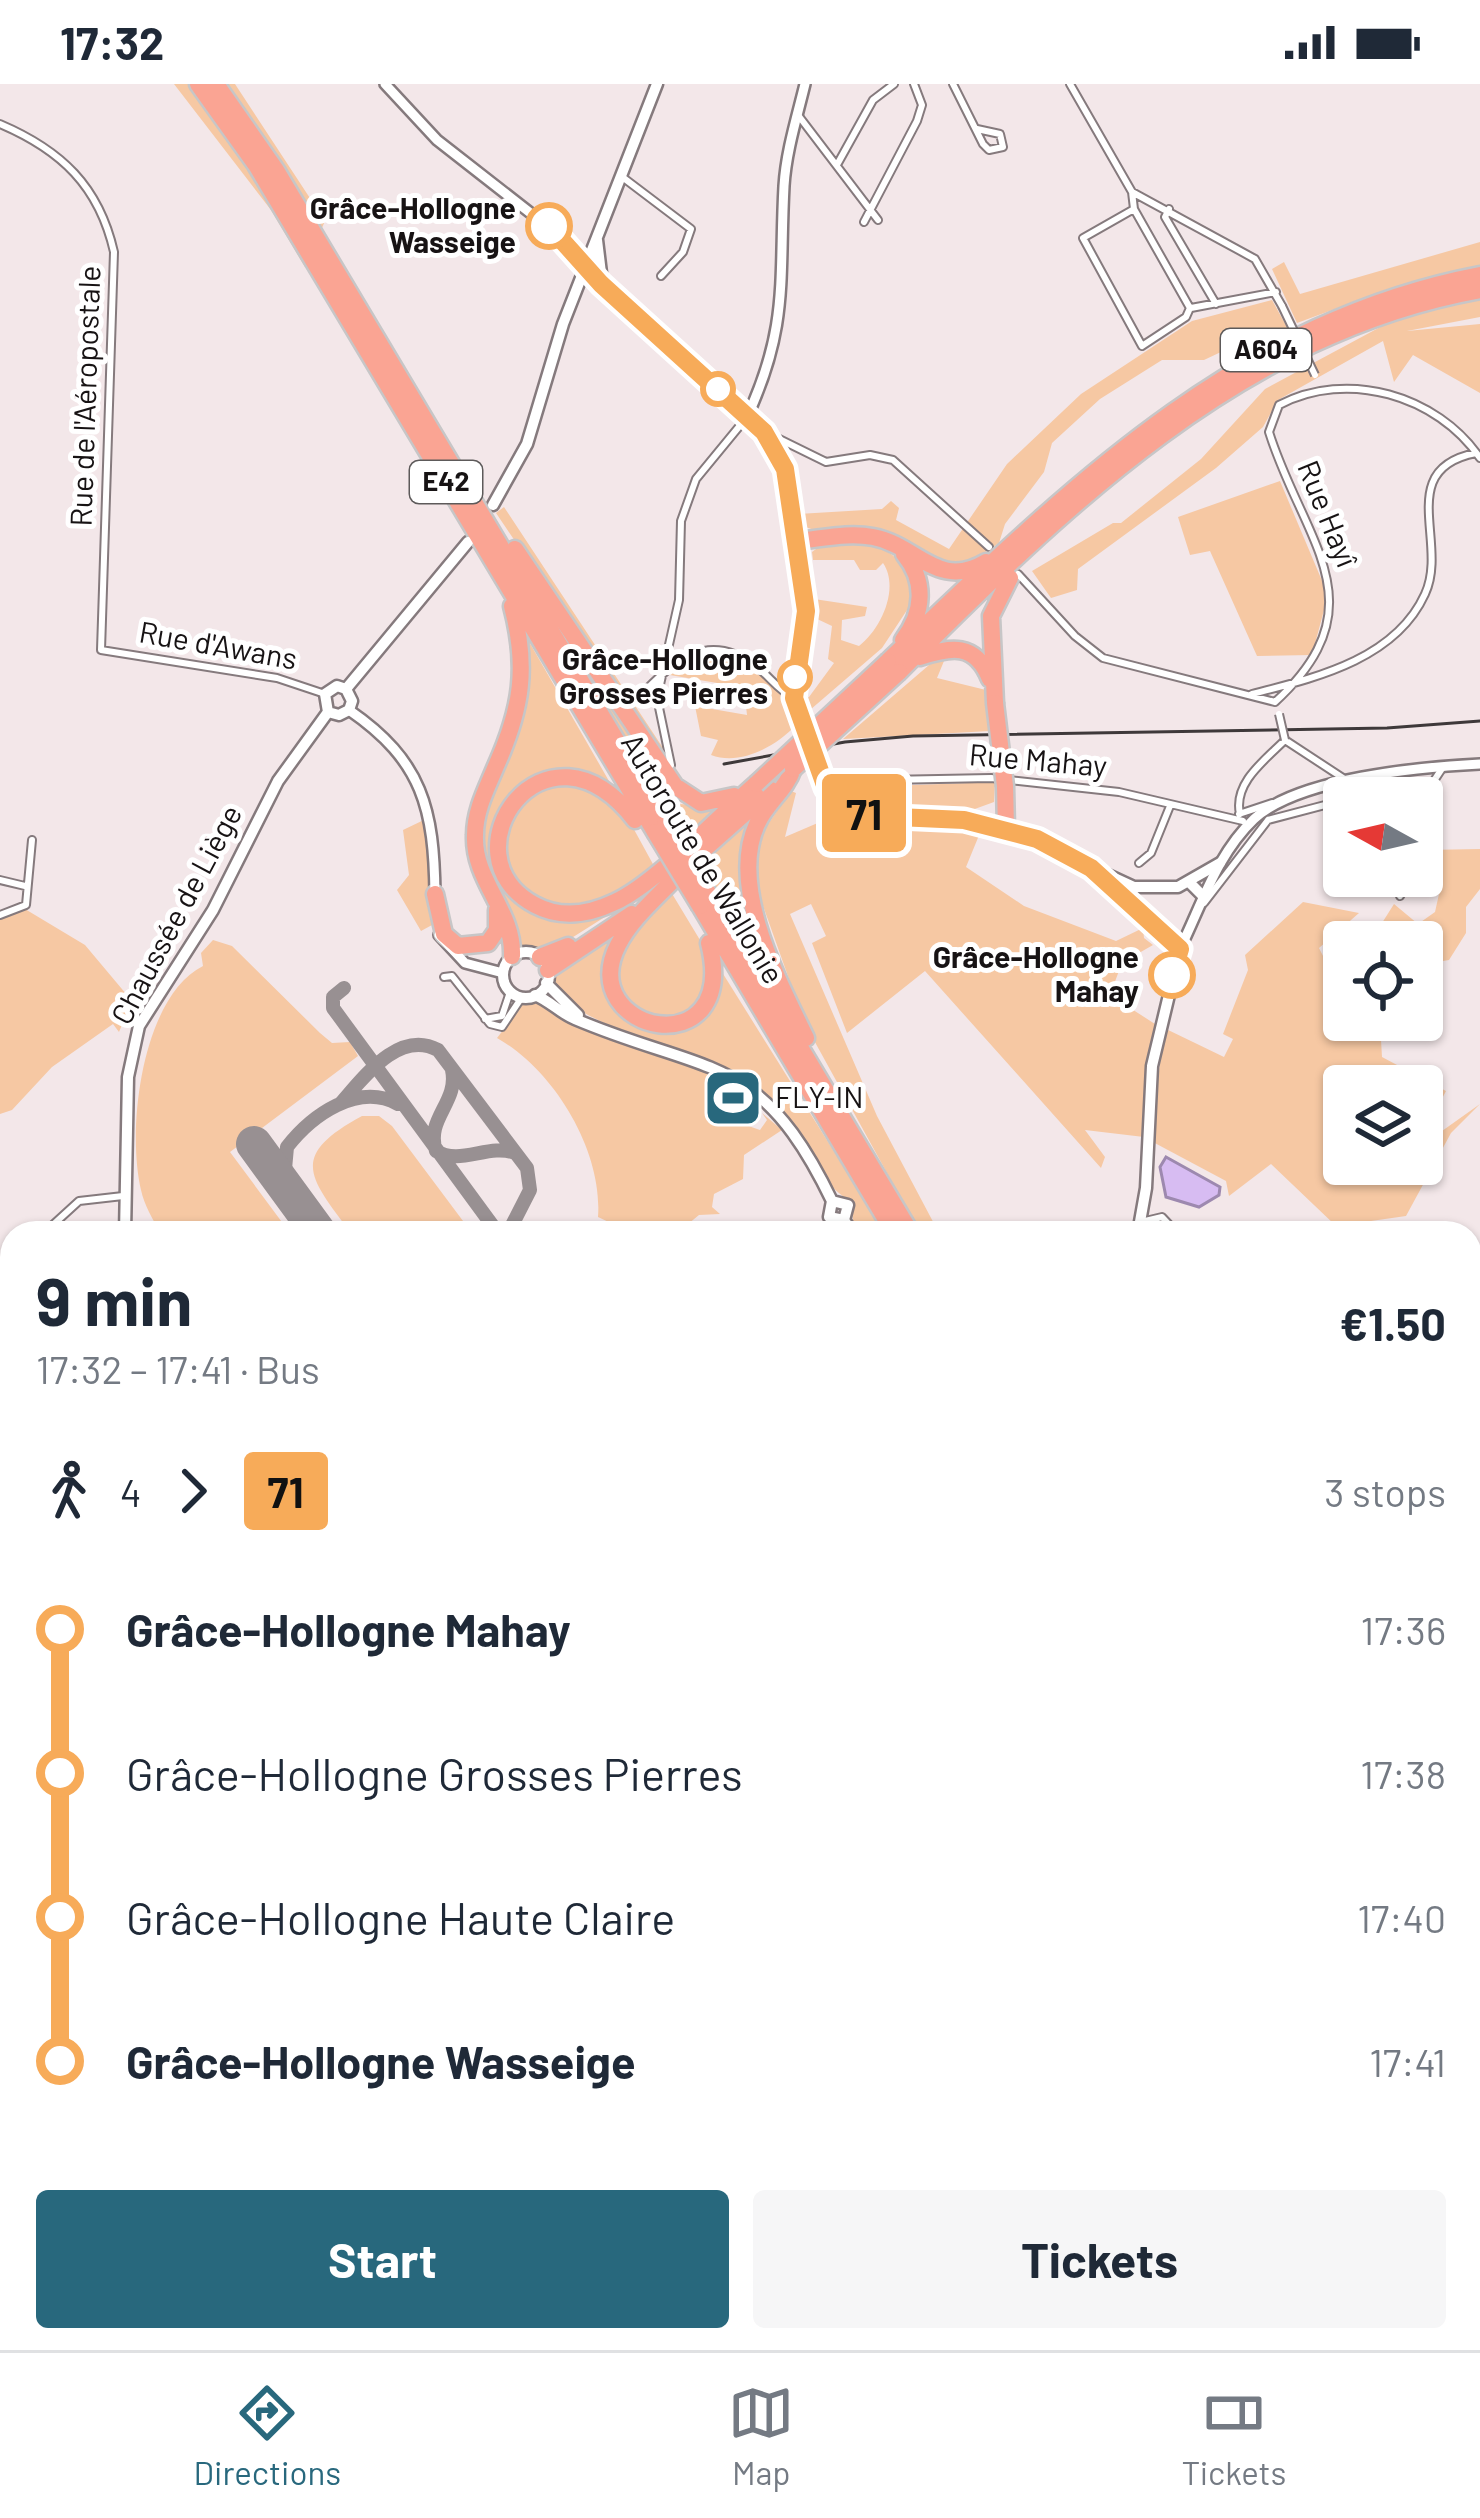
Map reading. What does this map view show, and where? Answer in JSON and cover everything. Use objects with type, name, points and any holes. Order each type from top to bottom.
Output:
[{"type":"highway","points":[[185,84],[244,161],[256,165]]},
{"type":"highway","name":"Autoroute de Wallonie","points":[[199,84],[256,165],[887,1221]]},
{"type":"highway","name":"Autoroute de Wallonie","points":[[216,84],[276,170],[447,458],[656,831]]},
{"type":"highway","name":"A604","points":[[761,797],[794,770],[996,551],[1126,443],[1213,380],[1356,310],[1480,275]]},
{"type":"highway","name":"A604","points":[[545,970],[618,926],[761,797],[893,664],[913,658],[1135,454],[1235,384],[1361,323],[1480,290]]},
{"type":"highway","points":[[447,458],[461,465],[592,670],[671,782],[701,802],[761,797],[748,855],[750,887],[825,1089]]},
{"type":"highway","points":[[796,541],[867,536],[937,570],[956,574],[996,551]]},
{"type":"highway","points":[[893,664],[921,598],[918,577],[900,549]]},
{"type":"highway","points":[[1003,827],[1005,789],[995,701],[993,607],[1031,549]]},
{"type":"highway","points":[[509,587],[522,646],[524,682],[518,715],[475,828],[478,866],[511,932],[512,956]]},
{"type":"highway","points":[[529,620],[530,632],[635,820]]},
{"type":"highway","points":[[913,658],[946,647],[964,649],[986,668],[995,701]]},
{"type":"highway","points":[[656,831],[635,820],[597,782],[565,776],[542,781],[520,793],[506,813],[499,835],[502,868],[518,893],[539,908],[581,913],[630,894],[704,829]]},
{"type":"highway","points":[[545,970],[614,918],[732,800]]},
{"type":"highway","points":[[686,866],[619,943],[611,974],[622,1006],[640,1022],[660,1026],[695,1016],[715,982],[700,905]]},
{"type":"highway","points":[[435,895],[444,934],[470,949],[494,937],[494,897]]},
{"type":"highway","name":"Autoroute de Wallonie","points":[[700,905],[825,1089],[903,1221]]},
{"type":"highway","points":[[709,943],[780,1053],[790,1059]]},
{"type":"main road","points":[[493,505],[527,444],[586,262],[657,84]]},
{"type":"main road","points":[[598,232],[601,278]]},
{"type":"main road","points":[[586,262],[764,432],[785,469],[806,628],[794,698],[801,726]]},
{"type":"main road","points":[[578,285],[601,278]]},
{"type":"main road","points":[[346,689],[337,686],[325,694],[328,712],[339,716],[349,710],[346,689],[468,542]]},
{"type":"main road","name":"Chaussée de Liège","points":[[125,1221],[128,1077],[143,1015],[213,910],[278,781],[328,712]]},
{"type":"main road","points":[[814,765],[826,788],[847,805],[875,816],[1003,827],[1129,886],[1153,890],[1190,883],[1220,863]]},
{"type":"main road","points":[[1091,868],[1180,949],[1152,1066],[1141,1221]]},
{"type":"main road","points":[[1190,883],[1203,896]]},
{"type":"main road","points":[[1140,911],[1143,896],[1153,890]]},
{"type":"main road","points":[[592,1025],[526,952],[512,956],[503,973],[522,995],[592,1025],[712,1064],[747,1085],[792,1132],[832,1201],[829,1217],[844,1220],[848,1205],[832,1201]]},
{"type":"main road","points":[[522,995],[545,970]]},
{"type":"street","points":[[385,84],[424,129],[546,223],[586,262]]},
{"type":"street","points":[[671,765],[657,703],[679,600],[679,532],[696,479],[747,417],[765,382],[783,300],[784,185],[805,84]]},
{"type":"street","points":[[838,163],[873,100],[894,84]]},
{"type":"street","points":[[865,221],[917,121],[922,105],[915,86],[927,84]]},
{"type":"street","points":[[953,84],[977,129],[989,150],[1003,146],[1000,134],[977,129]]},
{"type":"street","points":[[1070,84],[1132,192],[1134,209],[1190,308]]},
{"type":"street","points":[[798,115],[878,220]]},
{"type":"street","name":"Rue de l'Aéropostale","points":[[0,124],[45,145],[79,175],[101,208],[114,252],[101,650]]},
{"type":"street","points":[[620,176],[691,229],[683,252],[661,276]]},
{"type":"street","points":[[1132,192],[1255,259],[1324,393],[1376,387],[1395,392],[1479,455]]},
{"type":"street","points":[[1134,209],[1083,238],[1127,324],[1142,346],[1186,317],[1190,308]]},
{"type":"street","points":[[1169,209],[1165,218],[1216,304]]},
{"type":"street","points":[[546,223],[586,262]]},
{"type":"street","points":[[574,246],[584,246],[598,232]]},
{"type":"street","points":[[1190,308],[1276,292]]},
{"type":"street","name":"Rue Hayî","points":[[1275,703],[1314,660],[1333,599],[1275,450],[1270,418],[1291,398],[1324,393]]},
{"type":"street","points":[[764,432],[826,462],[870,455],[893,460],[996,551]]},
{"type":"street","points":[[1252,694],[1364,659],[1416,609],[1429,581],[1432,481],[1447,463],[1479,455]]},
{"type":"street","points":[[1018,574],[1075,636],[1103,658],[1275,703],[1285,740],[1339,777]]},
{"type":"street","points":[[637,699],[697,649],[742,656],[794,698]]},
{"type":"street","name":"Rue d'Awans","points":[[101,650],[277,678],[325,694]]},
{"type":"street","points":[[349,710],[394,748],[417,780],[432,824],[436,927],[444,945],[471,966],[503,973]]},
{"type":"street","points":[[1285,740],[1247,780],[1238,796],[1238,818],[1323,790]]},
{"type":"street","points":[[1375,777],[1477,764]]},
{"type":"street","points":[[1436,777],[1443,766]]},
{"type":"street","name":"Rue Mahay","points":[[826,788],[833,782],[991,778],[1119,792],[1238,818]]},
{"type":"street","points":[[1180,949],[1220,863],[1250,823],[1279,803]]},
{"type":"street","points":[[1193,918],[1266,820],[1323,805]]},
{"type":"street","points":[[1138,863],[1151,853],[1170,806]]},
{"type":"street","points":[[0,915],[26,905],[32,840]]},
{"type":"street","points":[[0,880],[26,886]]},
{"type":"street","points":[[444,977],[452,976],[485,1019],[502,1028],[522,995]]},
{"type":"street","points":[[485,1019],[502,1016],[522,995]]},
{"type":"street","points":[[57,1221],[79,1201],[125,1196]]},
{"type":"shaded area","points":[[174,84],[235,84],[325,221],[305,267],[271,210]]},
{"type":"shaded area","points":[[1480,242],[1480,266],[1389,289],[1297,323],[1272,269],[1284,262],[1300,294]]},
{"type":"shaded area","points":[[1480,297],[1480,317],[1407,331],[1480,324],[1480,393],[1413,355],[1394,382],[1383,341],[1278,400],[1263,427],[1216,468],[1078,569],[1077,590],[1051,598],[1032,571],[1113,523],[1121,523],[1201,459],[1265,389],[1397,318]]},
{"type":"shaded area","points":[[1272,300],[1288,329],[1257,335],[1204,360],[1162,360],[1100,399],[1052,443],[1044,472],[1005,524],[999,543],[969,563],[946,565],[883,531],[824,533],[802,526],[798,514],[882,509],[891,501],[899,508],[896,520],[949,549],[1007,464],[1081,394],[1192,321]]},
{"type":"shaded area","points":[[1280,481],[1328,595],[1312,655],[1257,656],[1210,551],[1190,555],[1178,517]]},
{"type":"shaded area","points":[[504,507],[665,751],[665,764],[496,513]]},
{"type":"shaded area","points":[[867,543],[900,563],[913,601],[882,648],[803,716],[799,701],[809,697],[834,663],[828,659],[832,626],[815,618],[814,599],[867,607],[865,616],[842,620],[841,640],[859,646],[881,619],[890,584],[883,563],[876,570],[860,570],[854,560],[813,560],[812,552],[820,546]]},
{"type":"shaded area","points":[[550,615],[671,796],[680,804],[719,807],[685,837]]},
{"type":"shaded area","points":[[520,626],[613,788],[573,772],[549,774],[495,837],[530,907],[627,903],[551,951],[516,950],[476,839],[515,727]]},
{"type":"shaded area","points":[[709,649],[738,659],[762,675],[782,697],[795,726],[778,741],[745,756],[711,755],[718,740],[701,736],[695,706],[747,715],[745,697],[723,684],[664,674],[686,655]]},
{"type":"shaded area","points":[[936,659],[944,661],[937,678],[986,690],[990,731],[843,739]]},
{"type":"shaded area","points":[[995,782],[994,802],[961,814],[870,813],[849,793],[863,787]]},
{"type":"shaded area","points":[[585,784],[625,813],[654,866],[601,902],[556,906],[536,898],[521,884],[507,845],[510,824],[521,805],[539,789]]},
{"type":"shaded area","points":[[791,791],[796,793],[785,837],[820,822],[833,810],[881,821],[982,828],[966,867],[1024,906],[1116,941],[1143,928],[1144,938],[1153,945],[1139,953],[1126,952],[1110,995],[1155,1024],[1144,1137],[1085,1130],[1105,1157],[1101,1168],[925,971],[847,1033],[812,943],[826,936],[811,904],[790,914],[877,1116],[933,1221],[913,1221],[805,1024],[757,889],[759,837]]},
{"type":"shaded area","points":[[755,817],[740,856],[744,884],[796,1027],[702,865]]},
{"type":"shaded area","points":[[428,818],[432,925],[421,931],[397,890],[409,875],[403,830]]},
{"type":"shaded area","points":[[1480,849],[1480,889],[1466,907],[1466,933],[1449,960],[1443,961],[1443,921],[1422,921],[1435,912],[1438,897],[1443,897],[1443,850]]},
{"type":"shaded area","points":[[671,892],[703,945],[708,992],[681,1018],[637,1014],[616,983],[627,938]]},
{"type":"shaded area","points":[[1303,902],[1359,913],[1350,921],[1323,921],[1319,948],[1323,956],[1323,1041],[1381,1041],[1382,1057],[1397,1065],[1323,1065],[1323,1185],[1423,1185],[1406,1216],[1331,1221],[1271,1164],[1229,1196],[1226,1181],[1151,1141],[1164,1028],[1224,1057],[1233,1039],[1223,1034],[1248,970],[1245,955]]},
{"type":"shaded area","points":[[1394,904],[1414,921],[1383,921]]},
{"type":"shaded area","points":[[25,909],[85,945],[132,1001],[119,1032],[113,1024],[52,1067],[12,1110],[0,1114],[0,918]]},
{"type":"shaded area","points":[[615,930],[609,991],[670,1031],[720,982],[720,969],[878,1221],[853,1221],[850,1201],[822,1176],[777,1111],[749,1083],[700,1056],[595,1019],[551,986],[551,972]]},
{"type":"shaded area","points":[[213,940],[232,946],[320,1033],[332,1043],[350,1042],[358,1056],[230,1152],[281,1221],[154,1221],[142,1196],[136,1132],[144,1065],[166,1005],[182,982],[203,966],[201,953]]},
{"type":"shaded area","points":[[540,999],[724,1077],[715,1096],[732,1109],[728,1119],[760,1130],[767,1120],[762,1113],[782,1130],[744,1155],[743,1179],[714,1194],[712,1207],[720,1214],[699,1215],[692,1221],[606,1221],[598,1217],[592,1166],[571,1115],[538,1070],[497,1038],[524,1003]]},
{"type":"shaded area","points":[[1480,1104],[1443,1148],[1443,1130]]},
{"type":"shaded area","points":[[362,1116],[379,1116],[392,1126],[463,1221],[342,1221],[313,1168],[323,1143]]},
{"type":"shaded area","points":[[1166,1157],[1220,1187],[1219,1195],[1199,1207],[1166,1197],[1160,1167]]},
{"type":"taxiway","points":[[344,988],[333,997],[333,1008],[489,1221]]},
{"type":"taxiway","points":[[341,1103],[396,1051],[424,1045],[438,1050],[527,1168],[530,1190],[514,1221]]},
{"type":"taxiway","points":[[452,1070],[451,1092],[435,1129],[436,1151],[455,1156],[515,1153]]},
{"type":"taxiway","points":[[311,1221],[284,1180],[287,1147],[337,1105],[367,1097],[398,1104]]},
{"type":"runway","points":[[254,1144],[310,1221]]},
{"type":"railway","points":[[724,764],[845,742],[913,736],[1387,728],[1480,721]]},
{"type":"bus line","name":"71","points":[[549,226],[601,284],[764,432],[781,458],[806,611],[794,698],[814,765],[826,788],[868,814],[1000,826],[1050,845],[1091,868],[1180,949],[1172,975]]},
{"type":"place","name":"Grâce-Hollogne Wasseige","points":[[549,226]]},
{"type":"place","name":"Grâce-Hollogne Grosses Pierres","points":[[795,677]]},
{"type":"place","name":"Grâce-Hollogne Mahay","points":[[1172,975]]},
{"type":"place","name":"FLY-IN","points":[[733,1098]]}]
